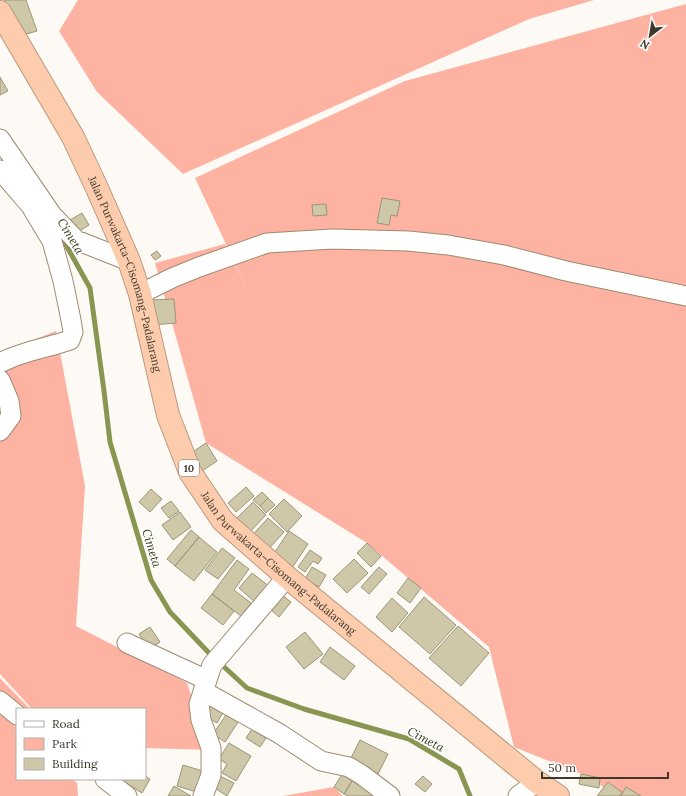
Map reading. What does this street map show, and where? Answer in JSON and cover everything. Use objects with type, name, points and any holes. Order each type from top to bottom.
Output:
[{"type":"highway","name":"Jalan Purwakarta–Cisomang–Padalarang","points":[[0,12],[73,138],[129,261],[140,294],[168,415],[190,472],[223,521],[287,577],[538,782],[558,796]]},
{"type":"street","points":[[0,139],[52,215],[76,240],[129,261]]},
{"type":"street","points":[[0,170],[31,206],[52,241],[63,281],[73,332],[70,340],[16,355],[0,363]]},
{"type":"street","points":[[140,294],[198,267],[267,243],[332,239],[408,241],[448,245],[504,255],[566,271],[686,296]]},
{"type":"street","points":[[0,380],[9,401],[11,416],[0,431]]},
{"type":"street","points":[[203,796],[211,775],[210,748],[201,720],[199,704],[207,679],[230,643],[287,577]]},
{"type":"street","points":[[127,643],[207,679],[280,734],[321,761],[349,767],[390,796]]},
{"type":"street","points":[[0,701],[16,714]]},
{"type":"street","points":[[106,780],[127,796]]},
{"type":"street","points":[[518,796],[538,782]]},
{"type":"green space","points":[[78,0],[594,0],[529,19],[183,174],[97,92],[59,31]]},
{"type":"green space","points":[[686,4],[686,796],[619,796],[581,774],[514,747],[489,647],[367,543],[206,443],[155,263],[225,244],[248,291],[195,178],[405,81]]},
{"type":"green space","points":[[56,331],[85,486],[76,626],[187,683],[209,750],[146,748],[146,708],[31,708],[0,674],[0,353]]},
{"type":"green space","points":[[0,678],[29,708],[16,708],[16,780],[73,780],[77,783],[78,796],[0,796]]},
{"type":"green space","points":[[334,787],[343,796],[283,796]]},
{"type":"building","points":[[4,0],[26,0],[37,31],[16,37]]},
{"type":"building","points":[[0,77],[8,91],[0,95]]},
{"type":"building","points":[[382,198],[400,201],[397,216],[391,215],[389,225],[377,223]]},
{"type":"building","points":[[326,204],[327,215],[313,216],[312,205]]},
{"type":"building","points":[[82,213],[89,225],[78,232],[70,220]]},
{"type":"building","points":[[157,251],[161,256],[155,260],[151,255]]},
{"type":"building","points":[[174,299],[176,323],[152,325],[150,300]]},
{"type":"building","points":[[206,443],[217,461],[199,473],[188,455]]},
{"type":"building","points":[[246,487],[254,496],[236,512],[228,503]]},
{"type":"building","points":[[151,489],[162,499],[150,512],[139,502]]},
{"type":"building","points":[[262,492],[268,498],[260,506],[253,500]]},
{"type":"building","points":[[268,498],[275,505],[266,513],[260,506]]},
{"type":"building","points":[[284,499],[302,516],[287,532],[269,514]]},
{"type":"building","points":[[171,501],[179,511],[169,518],[161,508]]},
{"type":"building","points":[[253,502],[266,515],[247,535],[234,521]]},
{"type":"building","points":[[180,512],[191,527],[173,540],[162,525]]},
{"type":"building","points":[[268,518],[284,532],[265,553],[249,539]]},
{"type":"building","points":[[191,530],[199,537],[175,566],[167,559]]},
{"type":"building","points":[[289,531],[308,544],[292,568],[273,555]]},
{"type":"building","points":[[199,537],[217,552],[194,581],[175,566]]},
{"type":"building","points":[[367,543],[381,556],[371,567],[357,553]]},
{"type":"building","points":[[222,548],[235,558],[218,579],[205,570]]},
{"type":"building","points":[[310,550],[322,558],[318,564],[313,561],[305,572],[298,567]]},
{"type":"building","points":[[354,559],[368,573],[347,593],[333,579]]},
{"type":"building","points":[[237,560],[249,569],[234,590],[251,603],[241,616],[212,594]]},
{"type":"building","points":[[312,567],[326,575],[319,587],[305,579]]},
{"type":"building","points":[[379,567],[387,574],[369,594],[361,587]]},
{"type":"building","points":[[252,573],[270,587],[256,603],[239,588]]},
{"type":"building","points":[[408,578],[421,588],[410,603],[397,593]]},
{"type":"building","points":[[212,594],[234,611],[223,625],[201,608]]},
{"type":"building","points":[[281,594],[291,602],[279,617],[270,609]]},
{"type":"building","points":[[424,597],[456,625],[430,654],[399,627]]},
{"type":"building","points":[[392,598],[408,613],[392,632],[376,617]]},
{"type":"building","points":[[458,626],[489,653],[461,686],[429,658]]},
{"type":"building","points":[[150,627],[160,642],[149,649],[139,634]]},
{"type":"building","points":[[305,632],[323,654],[304,669],[286,647]]},
{"type":"building","points":[[330,647],[355,666],[344,680],[320,662]]},
{"type":"building","points":[[209,699],[225,709],[217,723],[201,713]]},
{"type":"building","points":[[228,712],[240,719],[225,742],[213,734]]},
{"type":"building","points":[[254,726],[268,735],[260,747],[246,738]]},
{"type":"building","points":[[360,740],[388,754],[378,774],[350,760]]},
{"type":"building","points":[[229,743],[251,756],[236,781],[222,773],[227,764],[219,759]]},
{"type":"building","points":[[183,765],[206,772],[200,793],[177,786]]},
{"type":"building","points":[[345,770],[355,776],[344,794],[334,787]]},
{"type":"building","points":[[581,774],[600,778],[599,788],[579,784]]},
{"type":"building","points":[[220,776],[234,783],[227,796],[213,787]]},
{"type":"building","points":[[355,776],[376,796],[348,796],[344,794]]},
{"type":"building","points":[[423,776],[432,784],[425,792],[415,784]]},
{"type":"building","points":[[146,777],[150,779],[142,793],[122,780],[146,780]]},
{"type":"building","points":[[608,782],[622,792],[619,796],[597,796]]},
{"type":"building","points":[[174,786],[191,796],[168,796]]},
{"type":"building","points":[[626,787],[641,796],[621,796]]},
{"type":"waterway","name":"Cimeta","points":[[61,236],[90,288],[110,442],[151,580],[170,612],[209,653],[247,688],[304,709],[409,739],[459,769],[470,796]]}]
